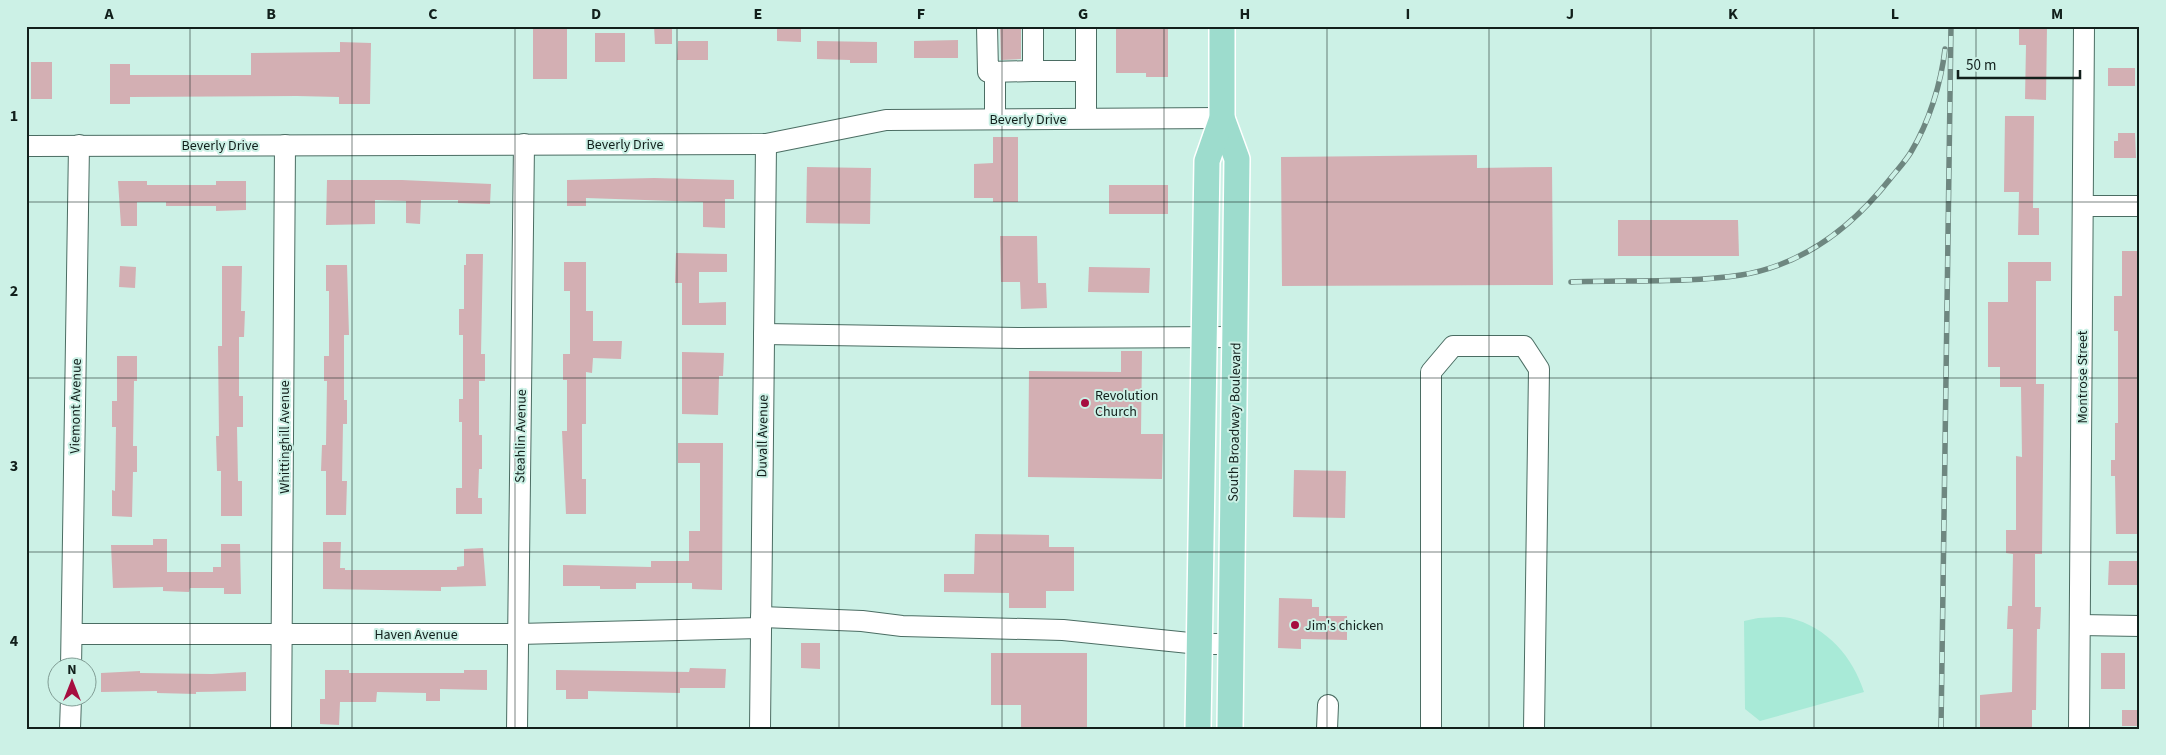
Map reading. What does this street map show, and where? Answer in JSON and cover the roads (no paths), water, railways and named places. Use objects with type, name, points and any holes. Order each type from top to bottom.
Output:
[{"type":"main road","name":"South Broadway Boulevard","points":[[1198,729],[1207,161],[1222,118],[1222,26]]},
{"type":"main road","name":"South Broadway Boulevard","points":[[1222,118],[1237,159],[1230,729]]},
{"type":"street","points":[[987,26],[988,72],[1086,71]]},
{"type":"street","points":[[1033,26],[1033,71]]},
{"type":"street","points":[[1086,26],[1086,118]]},
{"type":"street","name":"Montrose Street","points":[[2079,729],[2084,26]]},
{"type":"street","points":[[995,72],[995,119]]},
{"type":"street","name":"Beverly Drive","points":[[26,146],[766,144],[886,120],[1222,118]]},
{"type":"street","name":"Steahlin Avenue","points":[[517,729],[524,144]]},
{"type":"street","name":"Duvall Avenue","points":[[760,729],[766,144]]},
{"type":"street","name":"Whittinghill Avenue","points":[[281,729],[285,145]]},
{"type":"street","name":"Viemont Avenue","points":[[71,658],[79,146]]},
{"type":"street","points":[[2083,206],[2140,206]]},
{"type":"street","points":[[764,334],[1019,338],[1235,337]]},
{"type":"street","points":[[1431,729],[1431,372],[1453,346],[1524,346],[1539,369],[1534,729]]},
{"type":"street","name":"Haven Avenue","points":[[72,634],[518,634],[760,622],[862,621],[902,626],[1063,630],[1199,644],[1231,644]]},
{"type":"street","points":[[2080,626],[2140,626]]},
{"type":"street","points":[[1327,729],[1328,705]]},
{"type":"street","points":[[70,729],[71,708]]},
{"type":"railway","points":[[1941,729],[1951,26]]},
{"type":"railway","points":[[1571,282],[1721,278],[1764,270],[1785,263],[1805,253],[1843,228],[1904,163],[1923,128],[1933,102],[1941,76],[1945,49]]},
{"type":"place","name":"Revolution Church","points":[[1085,403]]},
{"type":"place","name":"Jim's chicken","points":[[1295,625]]}]
